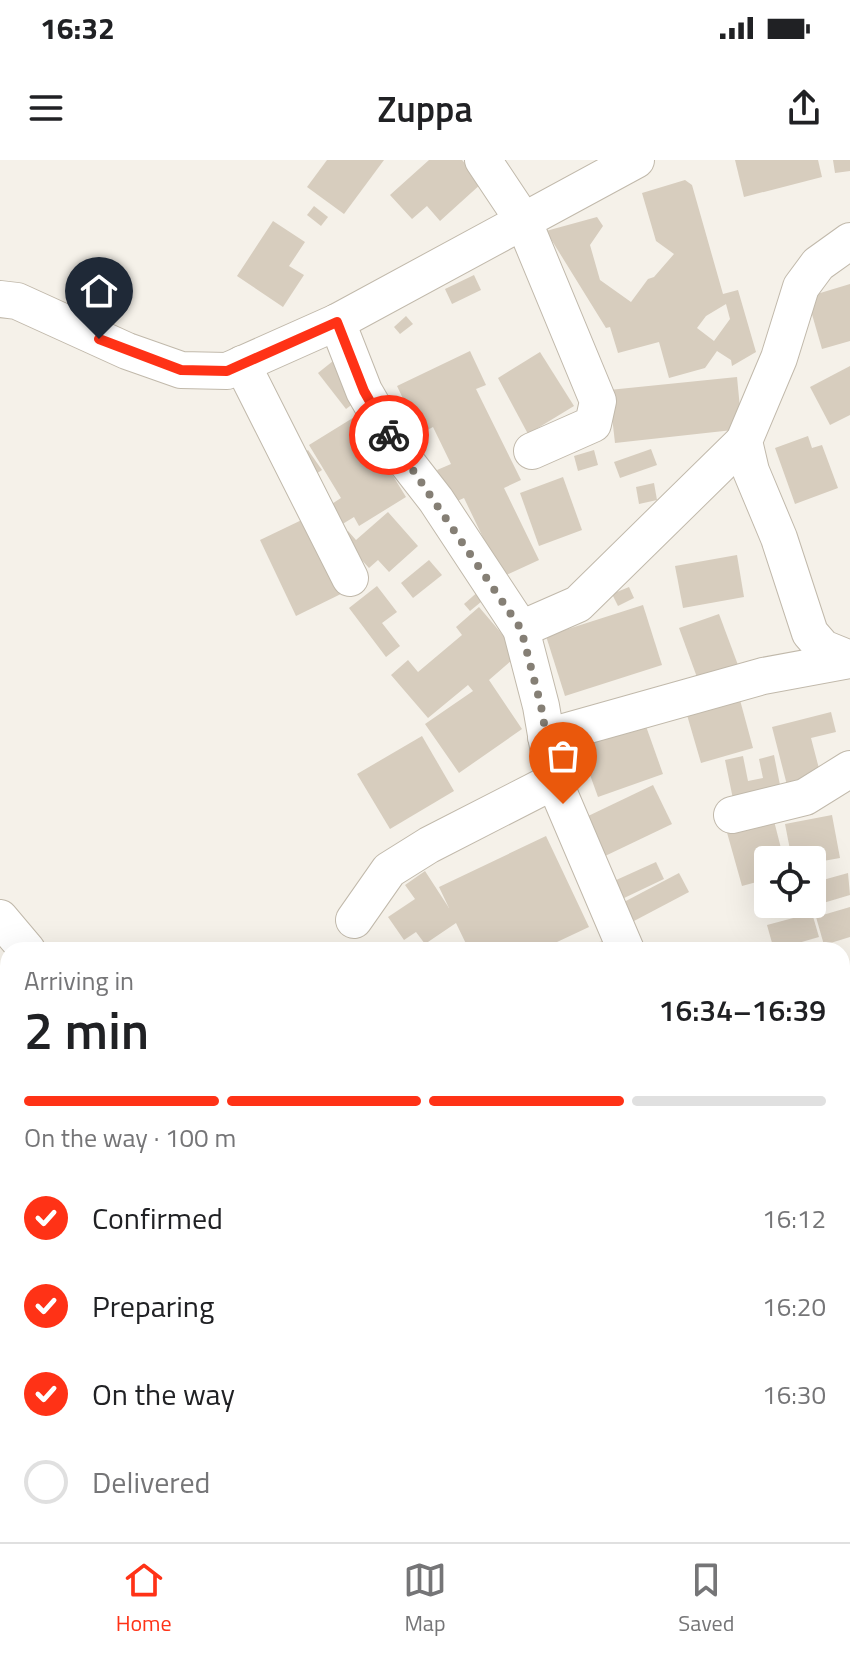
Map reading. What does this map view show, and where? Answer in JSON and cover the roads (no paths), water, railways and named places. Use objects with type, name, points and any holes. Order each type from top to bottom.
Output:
[{"type":"street","points":[[483,160],[523,220],[598,401],[593,424],[532,451]]},
{"type":"street","points":[[0,299],[17,301],[127,351],[181,370],[227,371],[337,322],[636,160]]},
{"type":"street","points":[[521,629],[553,618],[578,604],[744,441],[779,358],[801,287],[818,264],[850,241]]},
{"type":"street","points":[[337,322],[364,391],[401,455],[436,500],[521,629],[554,781],[623,942]]},
{"type":"street","points":[[242,364],[350,578]]},
{"type":"street","points":[[744,441],[751,471],[779,538],[810,633],[823,648],[850,660]]},
{"type":"street","points":[[546,737],[763,676],[850,660]]},
{"type":"street","points":[[732,815],[805,797],[850,769]]},
{"type":"street","points":[[354,920],[389,870],[429,845],[554,781]]},
{"type":"street","points":[[0,918],[20,942]]}]
